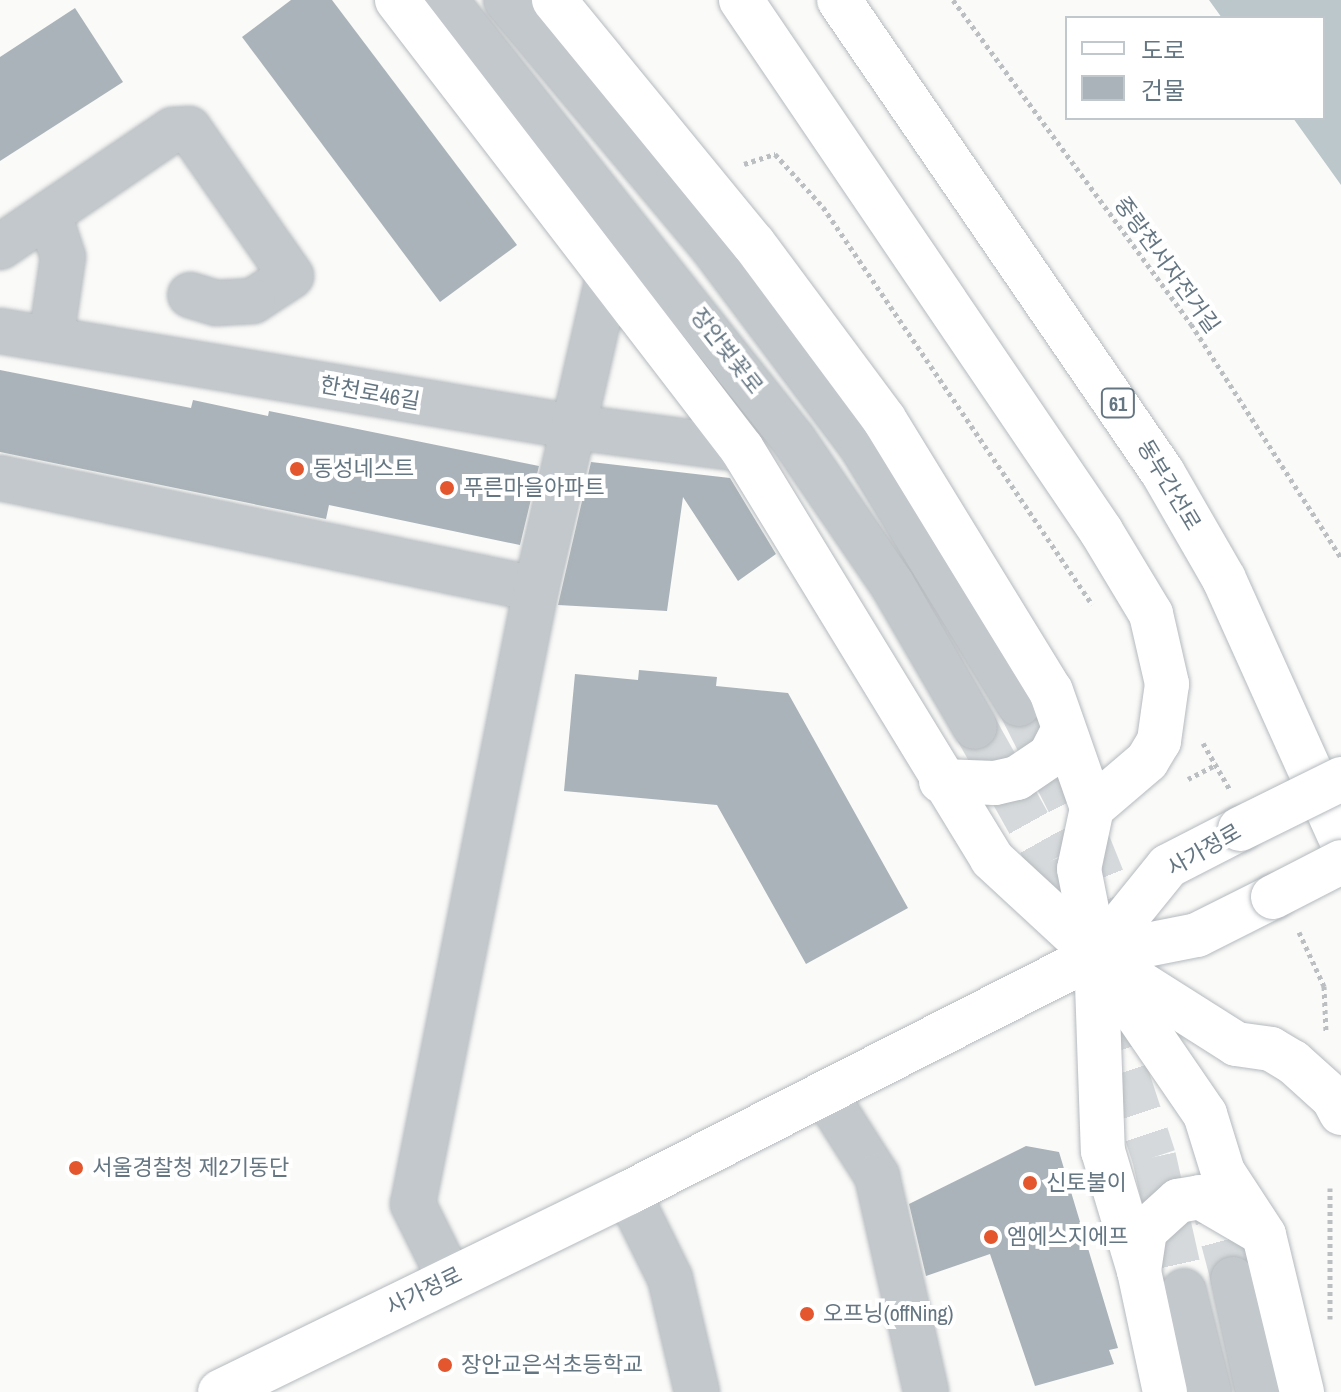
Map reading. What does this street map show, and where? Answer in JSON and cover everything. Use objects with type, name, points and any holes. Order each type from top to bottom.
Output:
[{"type":"main road","points":[[397,0],[742,449],[941,781],[992,859],[1096,955],[1236,1044],[1271,1049],[1293,1062],[1333,1098],[1341,1113]]},
{"type":"main road","points":[[554,0],[754,244],[884,419],[1051,691],[1092,808],[1079,869],[1096,955],[1103,1151],[1139,1271],[1165,1392]]},
{"type":"main road","points":[[741,0],[1101,531],[1151,614],[1167,684],[1159,741],[1147,761],[1092,808]]},
{"type":"main road","name":"동부간선로","points":[[839,0],[1163,473],[1230,593],[1341,839]]},
{"type":"main road","points":[[941,781],[995,783],[1017,778],[1050,756],[1063,731]]},
{"type":"main road","name":"사가정로","points":[[1096,955],[1168,866],[1341,779]]},
{"type":"main road","name":"사가정로","points":[[220,1392],[628,1193],[1096,955],[1197,935],[1341,862]]},
{"type":"main road","points":[[1096,955],[1205,1114],[1223,1172],[1264,1235],[1302,1392]]},
{"type":"main road","points":[[1139,1271],[1145,1231],[1178,1201],[1200,1197],[1264,1235]]},
{"type":"street","name":"장안벚꽃로","points":[[445,0],[793,439],[892,584],[975,727]]},
{"type":"street","points":[[506,0],[714,249],[862,447],[931,552],[1019,704]]},
{"type":"street","points":[[0,247],[173,130],[189,129],[291,276],[253,301],[216,303],[190,295]]},
{"type":"street","points":[[49,214],[63,257],[51,339]]},
{"type":"street","points":[[450,1279],[413,1204],[536,589],[608,277]]},
{"type":"street","name":"한천로46길","points":[[0,331],[574,427],[742,449]]},
{"type":"street","points":[[0,478],[536,589]]},
{"type":"street","points":[[825,1094],[877,1176],[926,1392]]},
{"type":"street","points":[[628,1193],[670,1278],[697,1392]]},
{"type":"street","points":[[1233,1279],[1258,1392]]},
{"type":"street","points":[[1184,1291],[1209,1392]]},
{"type":"path","name":"중랑천서자전거길","points":[[953,0],[1191,324],[1341,558]]},
{"type":"path","points":[[744,164],[775,154],[823,207],[1092,605]]},
{"type":"path","points":[[1330,1188],[1330,1324]]},
{"type":"shaded area","points":[[1209,0],[1341,0],[1341,185],[1294,120],[1325,120],[1325,16],[1221,16]]},
{"type":"building","points":[[291,0],[332,0],[517,245],[440,302],[242,37]]},
{"type":"building","points":[[75,8],[123,82],[0,161],[0,57]]},
{"type":"building","points":[[0,370],[191,408],[193,400],[268,416],[269,411],[539,466],[520,545],[329,505],[326,519],[0,452]]},
{"type":"building","points":[[591,462],[730,478],[776,554],[738,581],[683,497],[667,611],[558,605]]},
{"type":"building","points":[[639,670],[717,677],[716,686],[788,693],[908,908],[806,964],[717,805],[564,791],[575,674],[638,680]]},
{"type":"building","points":[[1026,1146],[1059,1152],[1118,1348],[1109,1350],[1114,1364],[1035,1386],[990,1254],[926,1276],[909,1204]]},
{"type":"tunnel","points":[[1019,704],[1086,837],[1134,956]]},
{"type":"tunnel","points":[[975,727],[1050,861],[1105,1009],[1154,1157],[1184,1291]]},
{"type":"tunnel","points":[[1206,1177],[1233,1279]]},
{"type":"place","name":"동성네스트","points":[[297,469]]},
{"type":"place","name":"푸른마을아파트","points":[[447,488]]},
{"type":"place","name":"서울경찰청 제2기동단","points":[[76,1168]]},
{"type":"place","name":"신토불이","points":[[1030,1183]]},
{"type":"place","name":"엠에스지에프","points":[[991,1237]]},
{"type":"place","name":"오프닝(offNing)","points":[[807,1314]]},
{"type":"place","name":"장안교은석초등학교","points":[[445,1365]]}]
